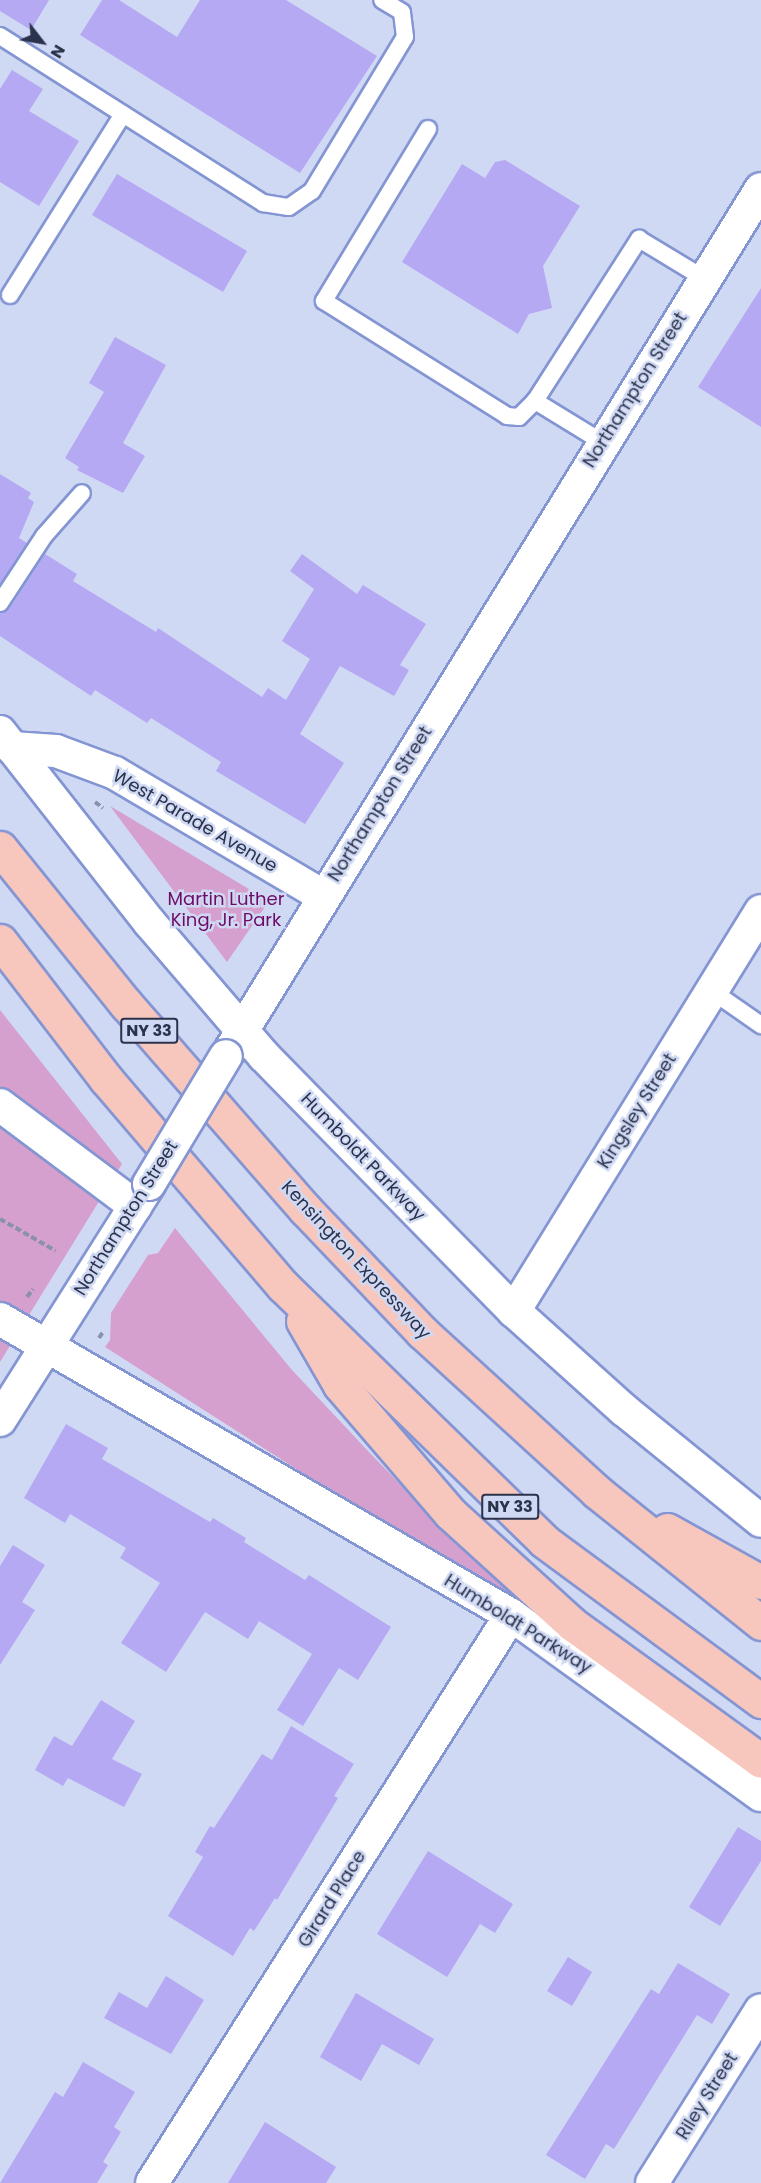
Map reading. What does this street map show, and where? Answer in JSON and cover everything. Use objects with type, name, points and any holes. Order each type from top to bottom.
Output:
[{"type":"highway","name":"Kensington Expressway","points":[[0,848],[126,1004],[313,1217],[422,1332],[597,1492],[761,1623]]},
{"type":"highway","name":"NY 33","points":[[0,941],[106,1079],[283,1286],[544,1541],[761,1701]]},
{"type":"highway","points":[[283,1286],[340,1385],[450,1513],[572,1624],[761,1761]]},
{"type":"highway","points":[[597,1492],[761,1582]]},
{"type":"street","name":"Northampton Street","points":[[0,1420],[142,1195],[602,442],[761,189]]},
{"type":"street","name":"West Parade Avenue","points":[[6,740],[56,751],[116,774],[323,896]]},
{"type":"street","name":"Humboldt Parkway","points":[[6,740],[234,1044],[514,1311],[624,1410],[761,1521]]},
{"type":"street","name":"Kingsley Street","points":[[514,1311],[761,911]]},
{"type":"street","points":[[0,1105],[142,1195]]},
{"type":"street","name":"Humboldt Parkway","points":[[0,1319],[44,1347],[511,1615],[761,1795]]},
{"type":"street","name":"Girard Place","points":[[152,2183],[511,1615]]},
{"type":"street","name":"Riley Street","points":[[652,2183],[761,2010]]},
{"type":"lane","points":[[0,36],[263,203],[289,207],[312,191],[405,37],[402,12],[382,0]]},
{"type":"lane","points":[[10,295],[123,114]]},
{"type":"lane","points":[[428,129],[324,302],[507,416],[519,417],[535,401],[639,239],[705,279]]},
{"type":"lane","points":[[535,401],[602,442]]},
{"type":"lane","points":[[0,603],[44,536],[82,494]]},
{"type":"lane","points":[[712,991],[761,1024]]},
{"type":"path","points":[[0,1219],[56,1251]]},
{"type":"path","points":[[27,1297],[33,1289]]},
{"type":"path","points":[[99,1338],[103,1332]]},
{"type":"green space","name":"Martin Luther King, Jr. Park","points":[[110,806],[269,901],[227,962]]},
{"type":"green space","points":[[0,1010],[122,1164],[0,1362]]},
{"type":"green space","points":[[175,1228],[292,1370],[368,1451],[452,1538],[544,1619],[538,1623],[105,1347],[110,1340],[111,1313],[148,1255],[158,1253]]},
{"type":"building","points":[[0,0],[49,0],[31,30],[0,11]]},
{"type":"building","points":[[102,0],[119,0],[177,37],[200,0],[286,0],[377,56],[300,173],[80,35]]},
{"type":"building","points":[[12,70],[43,89],[29,111],[79,141],[39,206],[0,182],[0,89]]},
{"type":"building","points":[[505,160],[580,206],[543,266],[552,308],[529,314],[518,334],[402,262],[462,164],[485,178],[495,162]]},
{"type":"building","points":[[117,174],[247,251],[223,292],[92,215]]},
{"type":"building","points":[[761,288],[761,427],[698,387]]},
{"type":"building","points":[[115,337],[166,365],[123,443],[145,456],[123,493],[77,470],[79,467],[65,458],[104,392],[89,383]]},
{"type":"building","points":[[0,474],[31,493],[28,498],[34,502],[19,538],[27,543],[0,584]]},
{"type":"building","points":[[45,554],[77,574],[73,581],[156,632],[158,628],[262,697],[268,688],[286,700],[310,659],[282,641],[314,589],[290,571],[302,554],[357,594],[363,585],[426,624],[400,665],[409,670],[394,696],[340,666],[300,734],[344,763],[305,824],[216,771],[221,762],[151,718],[147,723],[95,690],[91,696],[0,636],[0,613],[9,609]]},
{"type":"building","points":[[66,1424],[108,1448],[102,1459],[210,1522],[213,1518],[246,1538],[244,1542],[305,1580],[309,1575],[391,1627],[358,1680],[339,1668],[303,1726],[277,1710],[312,1654],[259,1621],[248,1639],[205,1612],[166,1672],[121,1643],[160,1583],[120,1558],[126,1548],[70,1514],[65,1523],[24,1498]]},
{"type":"building","points":[[13,1545],[45,1565],[22,1602],[35,1610],[0,1665],[0,1566]]},
{"type":"building","points":[[101,1700],[135,1721],[112,1759],[142,1774],[124,1807],[68,1778],[63,1786],[35,1770],[54,1736],[72,1746]]},
{"type":"building","points":[[291,1726],[354,1764],[334,1796],[338,1798],[277,1900],[275,1898],[254,1931],[250,1928],[233,1956],[168,1916],[203,1857],[195,1852],[210,1826],[214,1828],[262,1754],[272,1760]]},
{"type":"building","points":[[738,1827],[761,1841],[761,1861],[720,1926],[689,1907]]},
{"type":"building","points":[[428,1851],[513,1904],[495,1933],[480,1924],[447,1977],[377,1934]]},
{"type":"building","points":[[568,1957],[592,1972],[572,2006],[547,1991]]},
{"type":"building","points":[[678,1963],[730,1994],[712,2024],[697,2015],[614,2149],[606,2144],[585,2179],[546,2155],[651,1989],[659,1994]]},
{"type":"building","points":[[166,1976],[204,2000],[171,2054],[104,2018],[119,1992],[147,2008]]},
{"type":"building","points":[[356,1993],[434,2039],[419,2065],[382,2044],[361,2081],[320,2057]]},
{"type":"building","points":[[83,2062],[135,2092],[114,2127],[121,2132],[103,2162],[108,2165],[97,2183],[0,2183],[55,2092],[63,2097]]},
{"type":"building","points":[[265,2122],[336,2167],[326,2183],[228,2183]]}]
